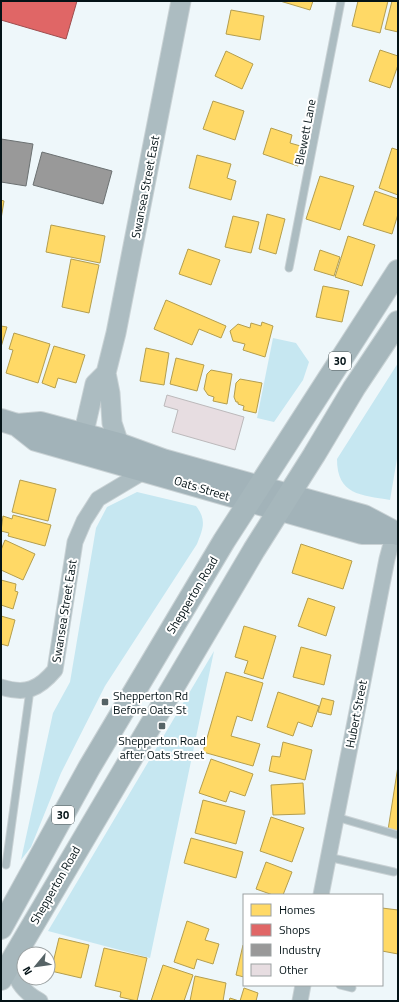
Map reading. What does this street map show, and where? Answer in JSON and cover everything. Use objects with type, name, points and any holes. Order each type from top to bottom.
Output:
[{"type":"highway","name":"Shepperton Road","points":[[1,928],[89,768],[254,494],[398,271]]},
{"type":"highway","name":"Shepperton Road","points":[[1,979],[284,502],[354,388],[398,322]]},
{"type":"main road","name":"Oats Street","points":[[9,422],[36,440],[81,444],[119,444],[254,494]]},
{"type":"main road","name":"Oats Street","points":[[81,444],[145,471],[254,494],[284,502],[364,516],[396,533]]},
{"type":"street","name":"Swansea Street East","points":[[119,444],[112,423],[110,393],[106,373],[119,320],[181,1]]},
{"type":"street","name":"Swansea Street East","points":[[81,444],[95,384],[106,373]]},
{"type":"street","name":"Swansea Street East","points":[[30,690],[45,682],[55,670],[75,542],[84,521],[98,499],[145,471]]},
{"type":"street","name":"Hubert Street","points":[[321,894],[387,559],[396,533]]},
{"type":"street","points":[[1,688],[12,691],[30,690]]},
{"type":"street","points":[[14,957],[14,971],[20,985],[40,1001]]},
{"type":"street","points":[[300,1001],[303,986]]},
{"type":"lane","name":"Blewett Lane","points":[[289,268],[341,1]]},
{"type":"lane","points":[[6,865],[30,690]]},
{"type":"lane","points":[[336,817],[398,836]]},
{"type":"lane","points":[[328,857],[394,872]]},
{"type":"lane","points":[[344,986],[352,988]]},
{"type":"shaded area","points":[[273,338],[296,343],[309,362],[303,380],[274,422],[257,418]]},
{"type":"shaded area","points":[[398,363],[398,453],[390,500],[369,497],[353,491],[346,486],[341,480],[338,471],[337,459]]},
{"type":"shaded area","points":[[137,492],[196,506],[203,520],[201,534],[197,544],[105,686],[61,773],[31,847],[21,860],[53,713],[70,682],[96,528],[107,507]]},
{"type":"shaded area","points":[[214,651],[150,958],[48,931]]},
{"type":"building: Homes","points":[[280,1],[313,1],[310,10]]},
{"type":"building: Homes","points":[[358,1],[388,1],[380,33],[352,26]]},
{"type":"building: Homes","points":[[392,1],[398,1],[398,32],[385,29]]},
{"type":"building: Homes","points":[[231,10],[264,16],[260,40],[226,34]]},
{"type":"building: Homes","points":[[380,50],[398,56],[398,65],[390,88],[369,81]]},
{"type":"building: Homes","points":[[226,51],[253,64],[242,89],[215,76]]},
{"type":"building: Homes","points":[[213,101],[244,111],[235,140],[203,129]]},
{"type":"building: Homes","points":[[271,128],[292,135],[290,143],[304,147],[298,166],[263,154]]},
{"type":"building: Homes","points":[[392,148],[398,150],[398,195],[379,188]]},
{"type":"building: Homes","points":[[197,155],[231,164],[227,178],[236,181],[231,200],[189,188]]},
{"type":"building: Homes","points":[[320,176],[354,186],[340,230],[306,219]]},
{"type":"building: Homes","points":[[375,191],[398,199],[398,214],[392,234],[363,225]]},
{"type":"building: Homes","points":[[1,200],[4,201],[1,219]]},
{"type":"building: Homes","points":[[267,214],[285,219],[276,254],[259,249]]},
{"type":"building: Homes","points":[[233,216],[259,222],[251,253],[225,247]]},
{"type":"building: Homes","points":[[51,225],[105,236],[100,263],[46,252]]},
{"type":"building: Homes","points":[[348,236],[375,245],[362,286],[335,277]]},
{"type":"building: Homes","points":[[188,249],[220,260],[211,285],[179,274]]},
{"type":"building: Homes","points":[[320,250],[340,257],[334,276],[314,270]]},
{"type":"building: Homes","points":[[71,259],[99,265],[89,313],[62,307]]},
{"type":"building: Homes","points":[[323,286],[349,291],[342,322],[316,317]]},
{"type":"building: Homes","points":[[166,300],[226,326],[221,338],[199,329],[192,345],[154,329]]},
{"type":"building: Homes","points":[[262,322],[273,326],[265,357],[243,350],[245,344],[233,341],[230,331],[238,324],[250,328],[251,323],[261,326]]},
{"type":"building: Homes","points":[[1,326],[7,327],[1,347]]},
{"type":"building: Homes","points":[[14,333],[50,344],[38,383],[6,373],[13,350],[9,349]]},
{"type":"building: Homes","points":[[54,346],[85,355],[76,383],[58,378],[55,388],[42,383]]},
{"type":"building: Homes","points":[[146,348],[169,353],[164,385],[140,381]]},
{"type":"building: Homes","points":[[176,358],[204,365],[197,391],[170,384]]},
{"type":"building: Homes","points":[[211,370],[232,374],[227,404],[213,401],[214,397],[208,395],[204,389],[207,374]]},
{"type":"building: Homes","points":[[240,379],[262,383],[256,413],[243,410],[244,406],[236,402],[234,397],[236,383]]},
{"type":"building: Homes","points":[[20,480],[56,489],[48,521],[12,512]]},
{"type":"building: Homes","points":[[13,515],[51,525],[45,546],[8,536],[9,533],[1,531],[3,516],[12,519]]},
{"type":"building: Homes","points":[[5,540],[35,554],[23,580],[1,570],[1,550]]},
{"type":"building: Homes","points":[[301,544],[352,561],[343,589],[292,573]]},
{"type":"building: Homes","points":[[1,580],[16,584],[15,591],[18,592],[13,609],[1,605]]},
{"type":"building: Homes","points":[[308,598],[335,607],[326,636],[298,626]]},
{"type":"building: Homes","points":[[1,616],[15,620],[8,646],[1,644]]},
{"type":"building: Homes","points":[[244,626],[276,636],[263,679],[244,673],[248,661],[235,657]]},
{"type":"building: Homes","points":[[301,647],[331,655],[324,685],[293,677]]},
{"type":"building: Homes","points":[[226,672],[263,683],[252,721],[237,716],[231,736],[260,744],[253,766],[203,752]]},
{"type":"building: Homes","points":[[278,692],[319,706],[312,727],[298,722],[293,736],[267,727]]},
{"type":"building: Homes","points":[[322,698],[334,701],[331,715],[318,712]]},
{"type":"building: Homes","points":[[283,742],[312,750],[305,780],[269,771],[272,756],[280,757]]},
{"type":"building: Homes","points":[[211,759],[253,774],[245,796],[230,791],[226,802],[199,793]]},
{"type":"building: Homes","points":[[398,766],[398,831],[388,830]]},
{"type":"building: Homes","points":[[303,783],[305,814],[273,815],[271,785]]},
{"type":"building: Homes","points":[[203,800],[245,811],[236,844],[195,833]]},
{"type":"building: Homes","points":[[271,817],[304,828],[292,862],[260,851]]},
{"type":"building: Homes","points":[[191,838],[243,852],[236,878],[184,863]]},
{"type":"building: Homes","points":[[266,862],[292,872],[283,894],[270,894],[256,889]]},
{"type":"building: Homes","points":[[383,908],[398,910],[398,954],[383,951]]},
{"type":"building: Homes","points":[[187,921],[209,929],[205,940],[219,944],[213,964],[197,959],[194,969],[174,962]]},
{"type":"building: Homes","points":[[59,938],[89,945],[81,978],[56,972],[56,950]]},
{"type":"building: Homes","points":[[243,945],[243,977],[236,975]]},
{"type":"building: Homes","points":[[104,948],[147,958],[137,1001],[120,997],[121,992],[95,986]]},
{"type":"building: Homes","points":[[163,965],[193,975],[184,1001],[151,1001]]},
{"type":"building: Homes","points":[[195,976],[226,983],[223,1001],[190,1001]]},
{"type":"building: Homes","points":[[244,988],[258,993],[256,1001],[240,1001]]},
{"type":"building: Homes","points":[[230,998],[239,1001],[229,1001]]},
{"type":"building: Shops","points":[[1,1],[77,1],[66,39],[1,20]]},
{"type":"building: Industry","points":[[1,139],[33,144],[26,186],[1,182]]},
{"type":"building: Industry","points":[[42,152],[112,171],[103,204],[33,185]]},
{"type":"building: Other","points":[[167,395],[244,417],[235,450],[172,432],[178,410],[164,406]]},
{"type":"place","name":"Shepperton Rd Before Oats St","points":[[105,702]]},
{"type":"place","name":"Shepperton Road after Oats Street","points":[[162,726]]}]
